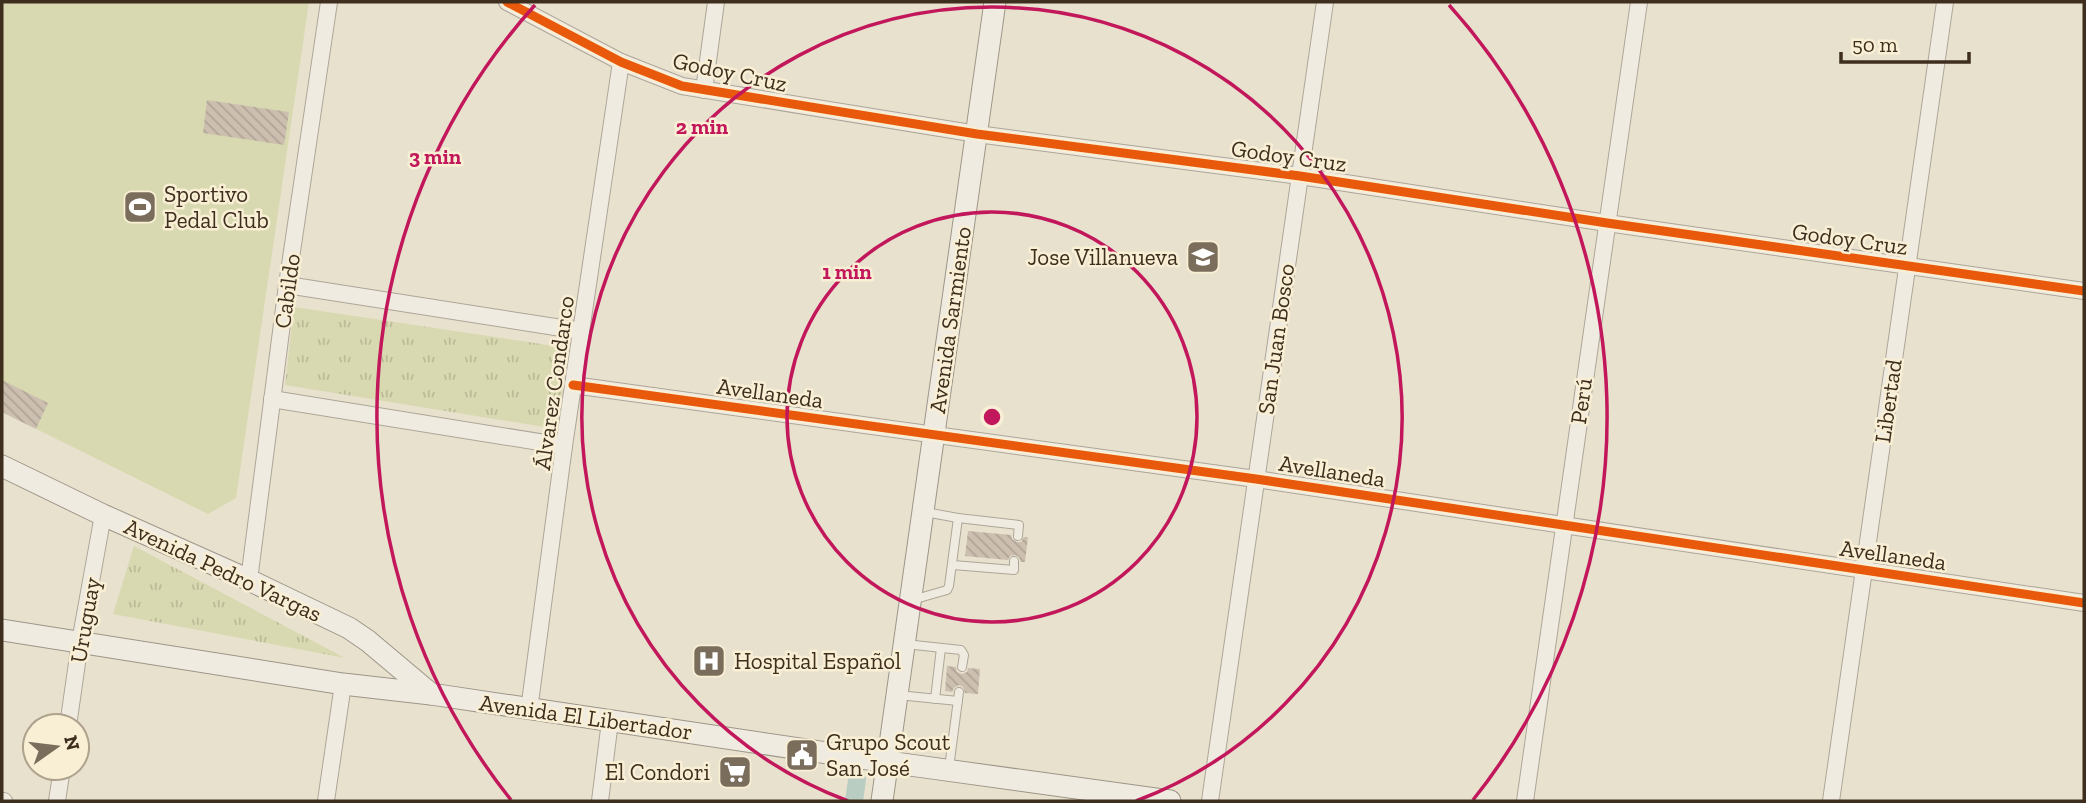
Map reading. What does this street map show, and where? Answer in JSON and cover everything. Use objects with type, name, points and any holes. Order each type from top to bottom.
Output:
[{"type":"main road","name":"Avenida Sarmiento","points":[[882,801],[995,2]]},
{"type":"main road","name":"Avenida Pedro Vargas","points":[[2,466],[349,628],[431,694]]},
{"type":"main road","name":"Avenida El Libertador","points":[[2,630],[342,684],[431,694],[1170,801]]},
{"type":"street","name":"Cabildo","points":[[248,580],[287,285],[329,2]]},
{"type":"street","name":"Godoy Cruz","points":[[507,2],[621,62],[682,86],[977,134],[1300,176],[2084,291]]},
{"type":"street","points":[[704,90],[716,2]]},
{"type":"street","name":"San Juan Bosco","points":[[1210,801],[1325,2]]},
{"type":"street","name":"Perú","points":[[1525,801],[1639,2]]},
{"type":"street","name":"Libertad","points":[[1831,801],[1945,2]]},
{"type":"street","name":"Álvarez Condarco","points":[[529,710],[564,446],[621,62]]},
{"type":"street","points":[[287,285],[581,331]]},
{"type":"street","name":"Avellaneda","points":[[573,385],[1256,479],[2084,603]]},
{"type":"street","points":[[272,399],[564,446]]},
{"type":"street","name":"Uruguay","points":[[70,712],[103,515]]},
{"type":"street","points":[[326,801],[342,684]]},
{"type":"street","points":[[600,801],[610,721]]},
{"type":"street","points":[[57,801],[60,782]]},
{"type":"lane","points":[[923,512],[958,519],[1019,525],[1018,536]]},
{"type":"lane","points":[[912,600],[947,590],[951,581],[958,519]]},
{"type":"lane","points":[[981,532],[982,521]]},
{"type":"lane","points":[[977,567],[978,557]]},
{"type":"lane","points":[[953,565],[1014,570],[1014,561]]},
{"type":"lane","points":[[905,643],[961,650],[962,667]]},
{"type":"lane","points":[[935,699],[941,648]]},
{"type":"lane","points":[[898,695],[935,699],[958,697],[949,771]]},
{"type":"green space","name":"Sportivo Pedal Club","points":[[2,2],[309,2],[236,498],[208,514],[2,412]]},
{"type":"green space","points":[[294,307],[568,348],[557,429],[285,385]]},
{"type":"green space","points":[[134,546],[345,658],[113,614]]},
{"type":"building","points":[[207,100],[289,112],[284,145],[203,133]]},
{"type":"building","points":[[2,380],[48,403],[36,429],[2,412]]},
{"type":"building","points":[[968,531],[1011,535],[1017,542],[1028,537],[1025,562],[1021,562],[1015,555],[1008,560],[965,556]]},
{"type":"building","points":[[947,666],[956,667],[957,672],[962,674],[967,672],[968,668],[980,669],[978,694],[965,693],[959,685],[952,692],[945,691]]},
{"type":"waterway","points":[[854,801],[857,780]]},
{"type":"cycle path","points":[[507,2],[621,62],[682,86],[977,134],[1300,176],[2084,291]]},
{"type":"cycle path","points":[[573,385],[1256,479],[2084,603]]},
{"type":"place","name":"Sportivo Pedal Club","points":[[140,207]]},
{"type":"place","name":"Jose Villanueva","points":[[1203,257]]},
{"type":"place","name":"Hospital Español","points":[[709,661]]},
{"type":"place","name":"Grupo Scout San José","points":[[802,755]]},
{"type":"place","name":"El Condori","points":[[735,772]]}]
